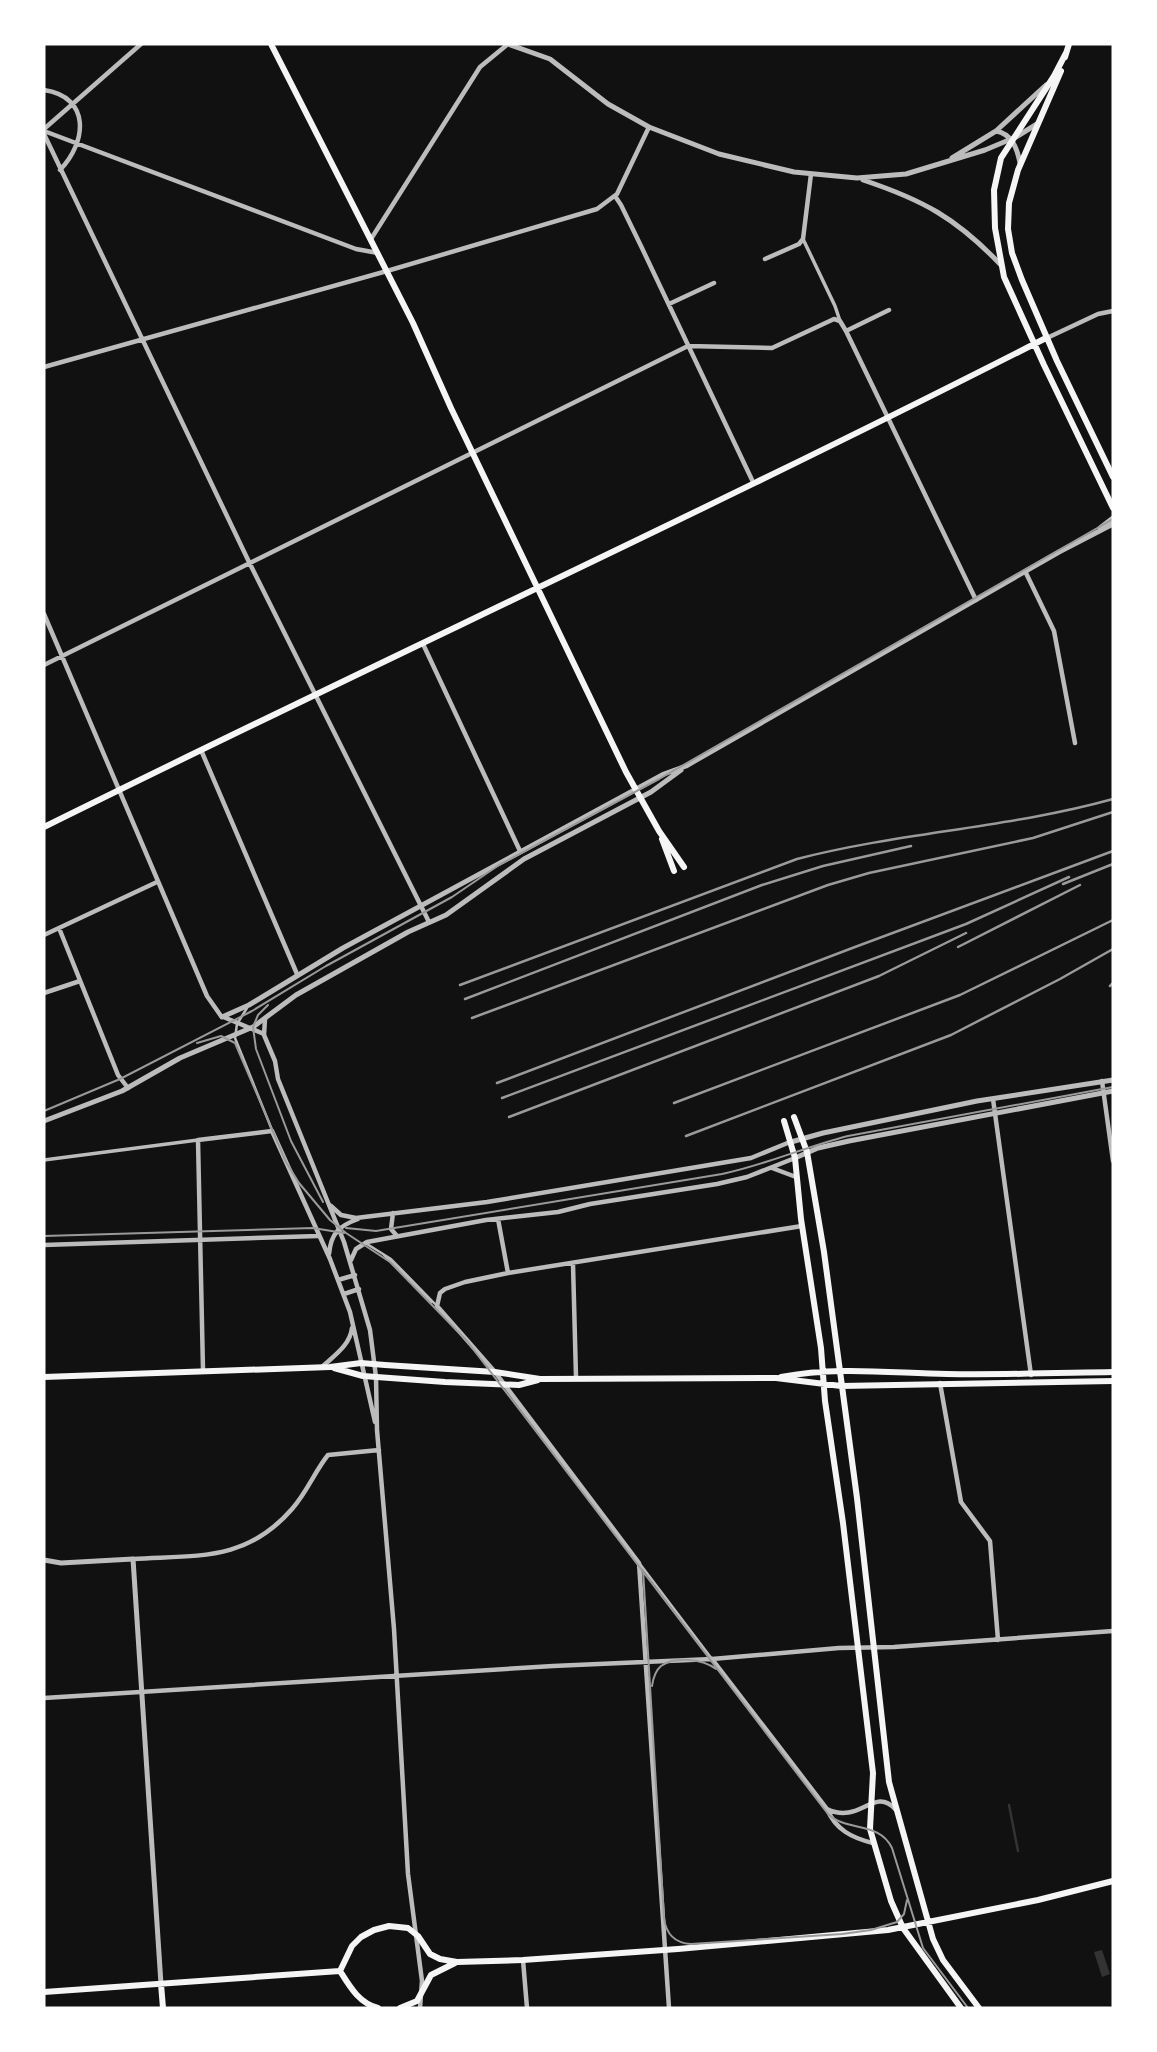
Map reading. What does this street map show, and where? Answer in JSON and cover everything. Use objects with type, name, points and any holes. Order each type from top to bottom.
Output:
[{"type":"main road","points":[[271,44],[379,254],[640,798],[684,867]]},
{"type":"main road","points":[[1069,44],[1056,86],[1020,163],[1008,217],[1010,241],[1016,267],[1046,338],[1113,477]]},
{"type":"main road","points":[[1066,53],[1054,76],[1011,139],[999,164],[994,190],[995,228],[1000,264],[1034,344],[1113,508]]},
{"type":"main road","points":[[44,827],[538,589],[1046,338]]},
{"type":"main road","points":[[659,831],[674,871]]},
{"type":"main road","points":[[793,1117],[807,1152],[840,1369],[875,1648],[887,1776],[927,1922],[943,1960],[979,2008]]},
{"type":"main road","points":[[784,1121],[795,1158],[858,1647],[873,1773],[870,1829],[891,1901],[903,1928],[961,2008]]},
{"type":"main road","points":[[44,1377],[326,1367],[361,1363],[495,1372],[540,1379],[776,1378],[841,1386],[1113,1381]]},
{"type":"main road","points":[[326,1367],[363,1376],[504,1385],[519,1385],[540,1379]]},
{"type":"main road","points":[[776,1378],[840,1369],[1031,1374],[1113,1372]]},
{"type":"main road","points":[[340,1970],[356,1941],[374,1930],[389,1926],[403,1927],[418,1936],[430,1954],[440,1959],[457,1962],[523,1960],[903,1928],[1038,1900],[1113,1881]]},
{"type":"main road","points":[[400,2008],[414,2004],[422,1995],[431,1975],[457,1962]]},
{"type":"main road","points":[[44,1992],[340,1970]]},
{"type":"main road","points":[[340,1970],[357,1996],[378,2008]]},
{"type":"main road","points":[[161,1984],[163,2008]]},
{"type":"street","points":[[44,131],[141,44]]},
{"type":"street","points":[[371,239],[480,67],[508,44],[550,59],[608,104],[649,127],[719,154],[763,166],[811,174],[857,178],[892,176],[940,165],[1011,139],[1037,124]]},
{"type":"street","points":[[940,165],[996,131],[1032,100],[1054,76]]},
{"type":"street","points":[[44,90],[64,96],[72,104],[80,122],[78,143],[60,170]]},
{"type":"street","points":[[44,367],[597,209],[615,196],[649,127]]},
{"type":"street","points":[[44,131],[356,249],[379,254]]},
{"type":"street","points":[[44,131],[60,170],[249,562],[429,922]]},
{"type":"street","points":[[996,131],[1011,139],[1017,149],[1020,163]]},
{"type":"street","points":[[765,259],[799,244],[803,239],[811,174]]},
{"type":"street","points":[[857,178],[889,188],[935,209],[961,227],[1000,264]]},
{"type":"street","points":[[615,196],[753,482]]},
{"type":"street","points":[[803,239],[976,600]]},
{"type":"street","points":[[669,304],[714,283]]},
{"type":"street","points":[[846,331],[889,310]]},
{"type":"street","points":[[1046,338],[1113,310]]},
{"type":"street","points":[[44,665],[688,346],[766,349],[779,346],[830,320],[840,321]]},
{"type":"street","points":[[1089,536],[1113,518]]},
{"type":"street","points":[[222,1017],[249,1005],[297,974],[520,851],[636,789],[686,766],[1025,571],[1113,524]]},
{"type":"street","points":[[1025,571],[1054,631],[1074,743]]},
{"type":"street","points":[[44,614],[207,996],[222,1017],[264,1035]]},
{"type":"street","points":[[423,644],[520,851]]},
{"type":"street","points":[[201,750],[297,974]]},
{"type":"street","points":[[44,1121],[128,1088],[180,1058],[249,1028],[296,995],[453,911],[524,859],[668,782],[686,766]]},
{"type":"street","points":[[44,935],[157,882]]},
{"type":"street","points":[[59,928],[118,1075],[128,1088]]},
{"type":"street","points":[[44,993],[80,981]]},
{"type":"street","points":[[265,1019],[264,1035],[275,1061],[278,1079],[352,1264],[370,1330],[376,1377],[377,1430],[397,1677],[408,1874],[412,1914],[418,1936],[422,1995],[420,2008]]},
{"type":"street","points":[[330,1259],[331,1239],[338,1228],[362,1218],[487,1202],[751,1158],[803,1138],[993,1099],[1113,1080]]},
{"type":"street","points":[[1102,1081],[1113,1161]]},
{"type":"street","points":[[352,1264],[353,1254],[364,1243],[717,1184],[747,1177],[807,1152],[849,1141],[1113,1091]]},
{"type":"street","points":[[993,1099],[1032,1383]]},
{"type":"street","points":[[44,1160],[272,1131],[343,1294],[377,1430]]},
{"type":"street","points":[[198,1140],[203,1370]]},
{"type":"street","points":[[771,1168],[797,1177]]},
{"type":"street","points":[[329,1205],[344,1216],[362,1218]]},
{"type":"street","points":[[393,1213],[391,1229],[397,1236]]},
{"type":"street","points":[[499,1219],[508,1273]]},
{"type":"street","points":[[669,2008],[639,1563],[495,1372],[437,1306],[438,1296],[445,1289],[508,1273],[802,1226]]},
{"type":"street","points":[[44,1245],[318,1236]]},
{"type":"street","points":[[573,1264],[576,1377]]},
{"type":"street","points":[[338,1280],[355,1275]]},
{"type":"street","points":[[343,1294],[359,1289]]},
{"type":"street","points":[[326,1367],[351,1337],[352,1323]]},
{"type":"street","points":[[940,1383],[961,1502],[990,1541],[998,1640]]},
{"type":"street","points":[[44,1562],[133,1559],[233,1551],[265,1533],[294,1507],[328,1455],[379,1450]]},
{"type":"street","points":[[133,1559],[161,1984]]},
{"type":"street","points":[[44,1698],[712,1659],[1113,1631]]},
{"type":"street","points":[[712,1659],[827,1809],[835,1824],[842,1830],[873,1843]]},
{"type":"street","points":[[827,1809],[850,1814],[872,1803],[884,1801],[898,1812]]},
{"type":"street","points":[[523,1960],[527,2008]]},
{"type":"lane","points":[[249,1005],[238,1022],[235,1035],[272,1131]]},
{"type":"lane","points":[[364,1243],[398,1265],[437,1306]]},
{"type":"lane","points":[[639,1563],[712,1659]]},
{"type":"shaded area","points":[[1102,1950],[1110,1974],[1102,1977],[1094,1952]]},
{"type":"waterway","points":[[1009,1805],[1018,1851]]},
{"type":"tram line","points":[[44,1111],[120,1079],[252,1011],[326,966],[452,897],[499,865],[659,779],[1113,519]]},
{"type":"tram line","points":[[268,1005],[258,1015],[253,1027],[256,1049],[291,1141],[323,1202]]},
{"type":"tram line","points":[[197,1043],[221,1036],[235,1043],[286,1162],[299,1183],[330,1220],[390,1262],[467,1341],[828,1814],[844,1823],[871,1830],[886,1840],[892,1848],[923,1948],[968,2008]]},
{"type":"tram line","points":[[346,1228],[376,1231],[722,1174],[848,1136],[1113,1087]]},
{"type":"tram line","points":[[44,1236],[313,1228],[344,1233]]},
{"type":"tram line","points":[[643,1570],[664,1918],[669,1933],[676,1940],[691,1944],[871,1930],[897,1922],[904,1914],[907,1900]]},
{"type":"tram line","points":[[652,1686],[659,1668],[674,1661],[697,1661],[716,1669]]},
{"type":"railway","points":[[460,985],[797,859],[876,842],[1034,817],[1113,799]]},
{"type":"railway","points":[[472,1018],[828,885],[869,873],[1033,838],[1113,812]]},
{"type":"railway","points":[[465,999],[762,885],[823,866],[911,846]]},
{"type":"railway","points":[[497,1083],[1113,851]]},
{"type":"railway","points":[[1063,884],[1113,864]]},
{"type":"railway","points":[[502,1098],[966,924],[1069,877]]},
{"type":"railway","points":[[958,947],[1080,885]]},
{"type":"railway","points":[[674,1103],[960,995],[1113,920]]},
{"type":"railway","points":[[509,1117],[879,976],[966,933]]},
{"type":"railway","points":[[686,1136],[951,1035],[1113,949]]},
{"type":"railway","points":[[1110,986],[1113,983]]}]
